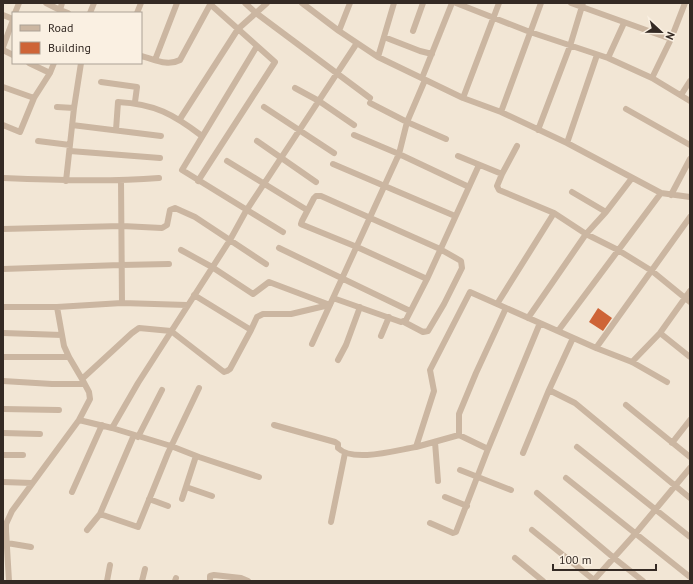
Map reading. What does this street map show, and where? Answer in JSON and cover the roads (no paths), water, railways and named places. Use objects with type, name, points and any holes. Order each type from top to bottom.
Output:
[{"type":"street","points":[[46,3],[65,12]]},
{"type":"street","points":[[60,10],[62,3]]},
{"type":"street","points":[[155,60],[177,3]]},
{"type":"street","points":[[245,3],[370,101],[407,122],[446,138]]},
{"type":"street","points":[[180,119],[238,29],[267,3]]},
{"type":"street","points":[[303,3],[339,32],[378,57],[463,98],[501,112],[567,143],[661,193],[690,197]]},
{"type":"street","points":[[339,32],[350,3]]},
{"type":"street","points":[[378,57],[394,3]]},
{"type":"street","points":[[413,31],[424,3]]},
{"type":"street","points":[[312,344],[399,154],[407,122],[452,3]]},
{"type":"street","points":[[456,3],[494,19],[608,58],[652,78],[690,101]]},
{"type":"street","points":[[463,98],[500,3]]},
{"type":"street","points":[[501,112],[541,3]]},
{"type":"street","points":[[571,3],[582,5],[624,23],[671,40]]},
{"type":"street","points":[[652,78],[671,40],[685,3]]},
{"type":"street","points":[[142,56],[171,63],[180,60],[210,4],[275,62],[198,181]]},
{"type":"street","points":[[538,130],[570,46],[582,5]]},
{"type":"street","points":[[12,22],[3,48],[12,54]]},
{"type":"street","points":[[608,58],[624,23]]},
{"type":"street","points":[[384,37],[432,54]]},
{"type":"street","points":[[112,428],[138,383],[230,240],[246,210],[357,43]]},
{"type":"street","points":[[257,46],[182,170],[283,232]]},
{"type":"street","points":[[567,143],[597,55]]},
{"type":"street","points":[[31,64],[50,74]]},
{"type":"street","points":[[3,125],[20,132],[34,98],[50,74],[54,64]]},
{"type":"street","points":[[66,181],[74,108],[81,64]]},
{"type":"street","points":[[681,95],[690,81]]},
{"type":"street","points":[[101,82],[137,87],[135,102]]},
{"type":"street","points":[[3,87],[34,98]]},
{"type":"street","points":[[295,88],[319,101],[354,125]]},
{"type":"street","points":[[116,130],[118,102],[135,102],[159,108],[180,119],[202,136]]},
{"type":"street","points":[[58,107],[74,108]]},
{"type":"street","points":[[264,107],[334,153]]},
{"type":"street","points":[[626,109],[690,145]]},
{"type":"street","points":[[72,125],[161,136]]},
{"type":"street","points":[[354,135],[399,154],[469,187]]},
{"type":"street","points":[[38,141],[70,148],[160,158]]},
{"type":"street","points":[[257,141],[316,182]]},
{"type":"street","points":[[517,146],[497,186],[500,190],[554,213],[586,234],[618,250],[652,271],[688,300]]},
{"type":"street","points":[[458,156],[502,174]]},
{"type":"street","points":[[671,195],[690,159]]},
{"type":"street","points":[[227,161],[307,210]]},
{"type":"street","points":[[333,164],[455,216]]},
{"type":"street","points":[[404,322],[427,279],[479,165]]},
{"type":"street","points":[[3,178],[66,181],[159,178]]},
{"type":"street","points":[[528,318],[586,234],[606,212],[632,178]]},
{"type":"street","points":[[121,180],[122,303]]},
{"type":"street","points":[[572,192],[606,212]]},
{"type":"street","points":[[558,331],[661,193]]},
{"type":"street","points":[[333,298],[404,322],[423,332],[428,331],[444,304],[462,268],[461,261],[440,249],[318,195],[314,198],[301,222],[303,225],[427,279]]},
{"type":"street","points":[[3,229],[122,226],[164,227],[167,225],[170,210],[175,208],[195,217],[266,264]]},
{"type":"street","points":[[498,304],[554,213]]},
{"type":"street","points":[[596,348],[690,217]]},
{"type":"street","points":[[279,248],[410,311]]},
{"type":"street","points":[[181,250],[212,267],[253,294],[269,282],[330,305]]},
{"type":"street","points":[[3,269],[169,264]]},
{"type":"street","points":[[632,362],[660,333],[688,300],[690,291]]},
{"type":"street","points":[[416,447],[434,391],[430,370],[470,292],[596,348],[632,362],[667,382]]},
{"type":"street","points":[[194,295],[251,330]]},
{"type":"street","points":[[3,307],[57,307],[122,303],[187,305]]},
{"type":"street","points":[[3,381],[52,384],[83,381],[132,332],[139,328],[171,331],[224,372],[230,369],[257,317],[263,314],[291,314],[330,305]]},
{"type":"street","points":[[9,581],[6,524],[9,517],[32,483],[79,420],[90,399],[90,392],[64,346],[57,307]]},
{"type":"street","points":[[338,360],[346,345],[360,307]]},
{"type":"street","points":[[459,435],[459,414],[506,308]]},
{"type":"street","points":[[381,336],[389,317]]},
{"type":"street","points":[[430,523],[453,533],[456,532],[488,449],[540,323]]},
{"type":"street","points":[[3,333],[62,335]]},
{"type":"street","points":[[660,333],[690,357]]},
{"type":"street","points":[[523,454],[549,390],[574,338]]},
{"type":"street","points":[[3,357],[69,357]]},
{"type":"street","points":[[100,514],[138,527],[171,446],[199,388]]},
{"type":"street","points":[[87,530],[100,514],[136,436],[162,390]]},
{"type":"street","points":[[549,390],[575,403],[690,498]]},
{"type":"street","points":[[626,405],[690,457]]},
{"type":"street","points":[[3,409],[59,410]]},
{"type":"street","points":[[79,420],[102,425],[171,446],[259,477]]},
{"type":"street","points":[[672,443],[690,420]]},
{"type":"street","points":[[72,492],[102,425]]},
{"type":"street","points":[[274,426],[335,442],[338,444],[338,448],[346,453],[365,456],[416,447],[459,435],[488,449]]},
{"type":"street","points":[[3,433],[40,434]]},
{"type":"street","points":[[435,442],[438,481]]},
{"type":"street","points":[[577,447],[690,537]]},
{"type":"street","points":[[331,522],[346,453]]},
{"type":"street","points":[[3,455],[23,455]]},
{"type":"street","points":[[182,499],[196,456]]},
{"type":"street","points":[[532,530],[594,581],[656,510],[690,468]]},
{"type":"street","points":[[460,470],[511,490]]},
{"type":"street","points":[[566,478],[690,577]]},
{"type":"street","points":[[3,482],[32,483]]},
{"type":"street","points":[[186,487],[212,496]]},
{"type":"street","points":[[537,493],[643,581]]},
{"type":"street","points":[[445,497],[467,506]]},
{"type":"street","points":[[149,499],[168,506]]},
{"type":"street","points":[[7,544],[31,547]]},
{"type":"street","points":[[515,558],[543,581]]},
{"type":"street","points":[[107,581],[110,565]]},
{"type":"street","points":[[142,581],[145,569]]},
{"type":"street","points":[[210,581],[210,576],[214,575],[240,578],[248,581]]}]
